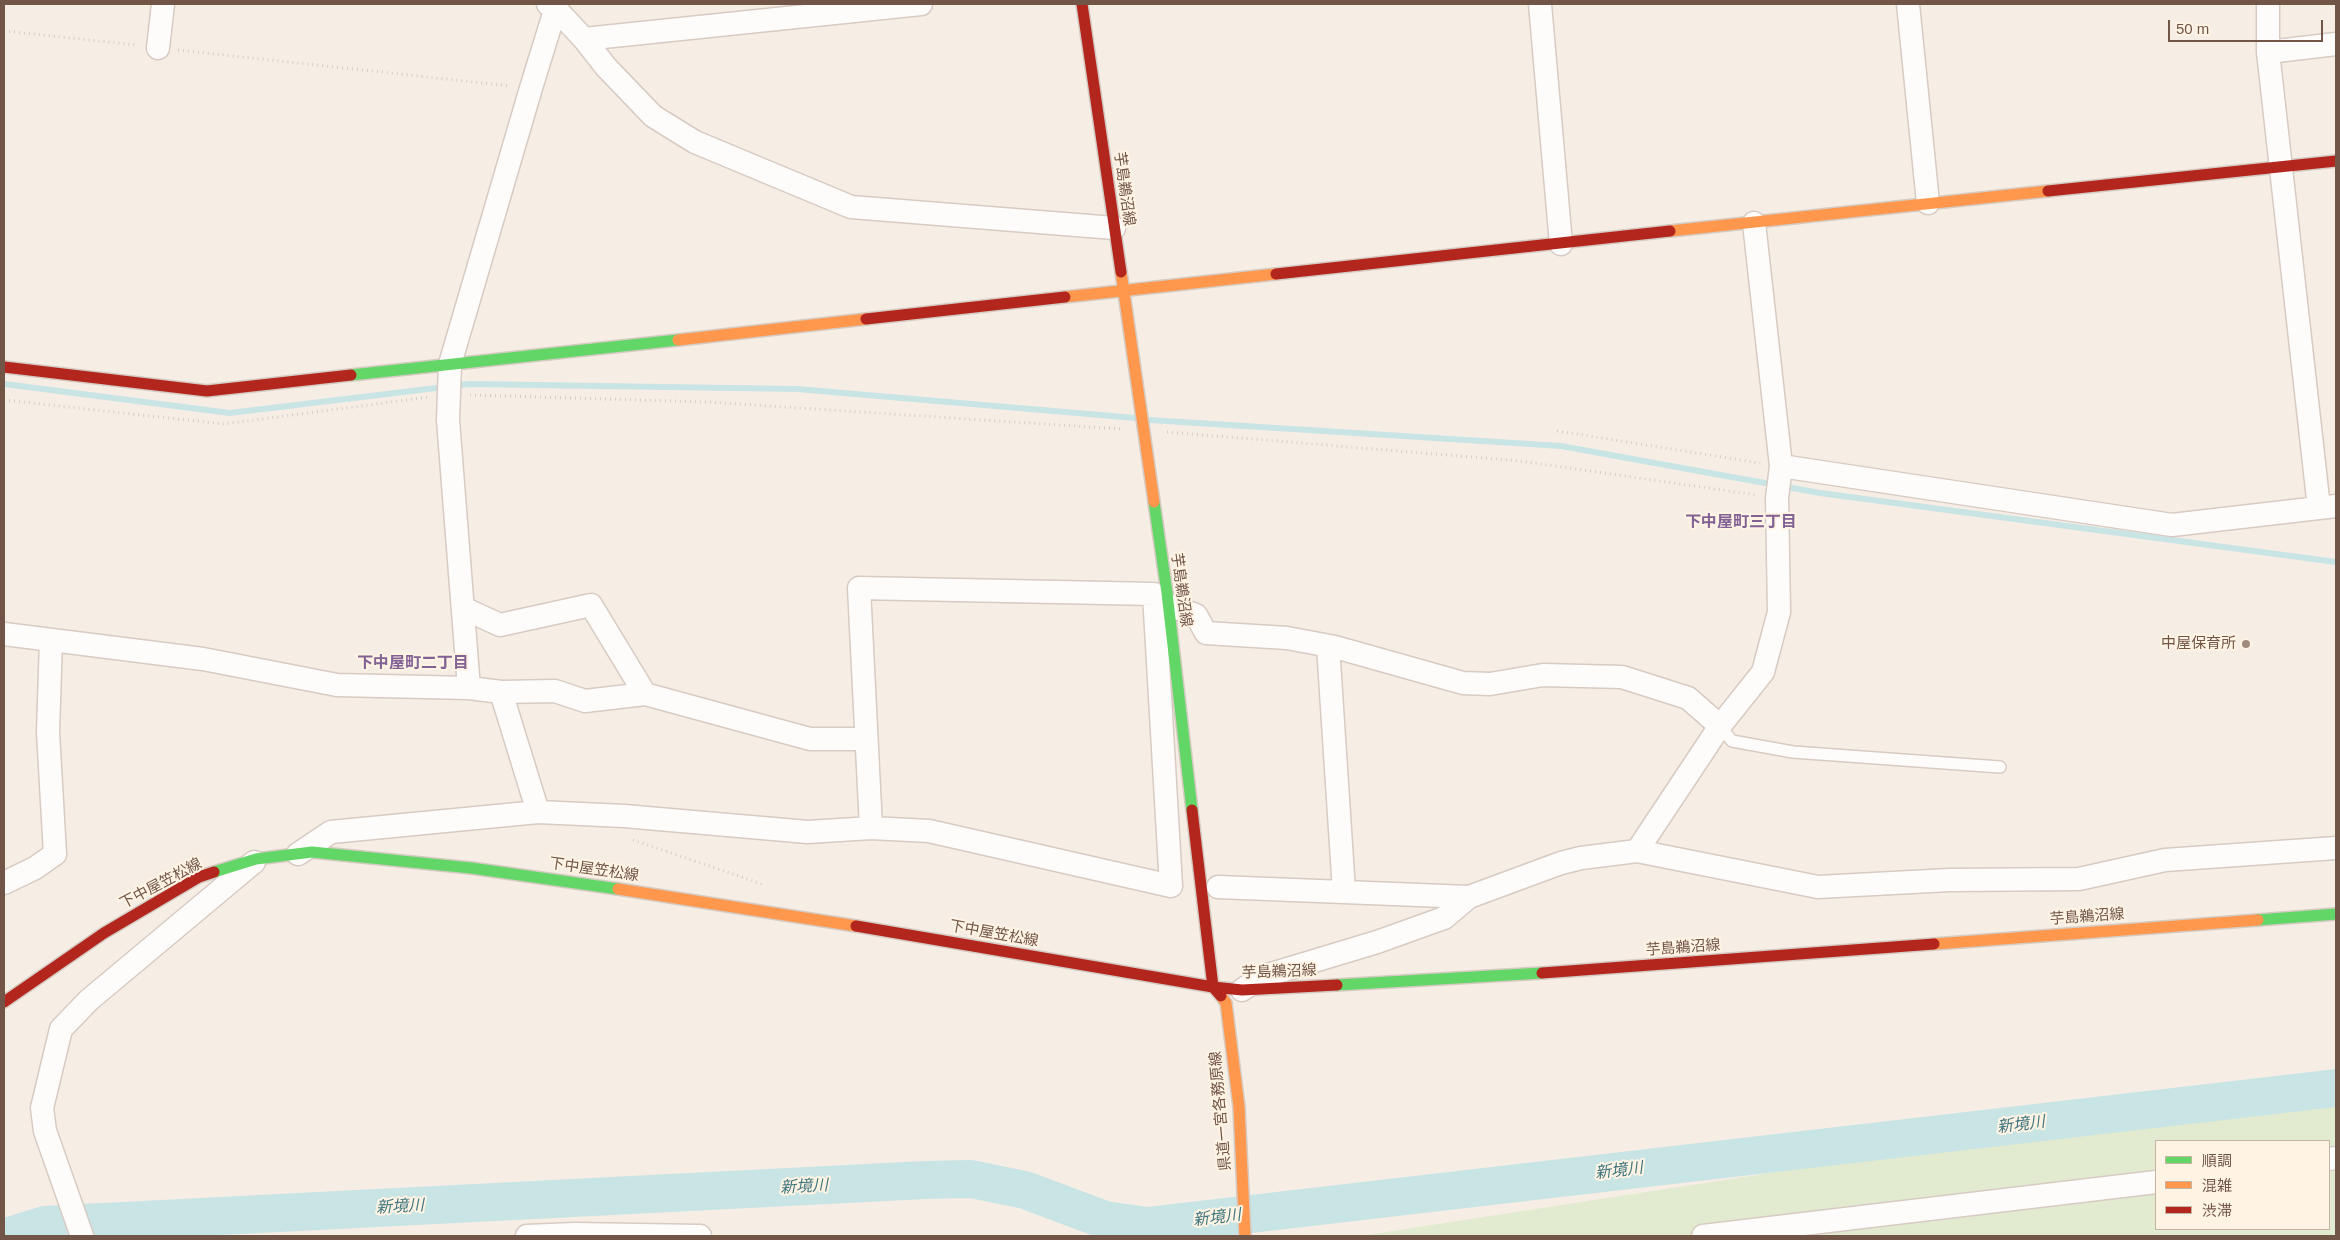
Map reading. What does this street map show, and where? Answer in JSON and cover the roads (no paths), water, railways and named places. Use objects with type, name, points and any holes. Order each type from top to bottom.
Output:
[{"type":"main road","name":"芋島鵜沼線","points":[[1082,4],[1144,430],[1163,597],[1213,987],[1242,990],[1595,970],[2336,914]]},
{"type":"main road","points":[[4,367],[207,391],[1928,203],[2336,161]]},
{"type":"main road","name":"下中屋笠松線","points":[[4,1002],[104,933],[199,877],[256,859],[312,852],[471,868],[749,908],[1213,987]]},
{"type":"main road","name":"県道一宮各務原線","points":[[1213,987],[1226,1003],[1239,1107],[1245,1236]]},
{"type":"street","points":[[158,48],[163,4]]},
{"type":"street","points":[[584,39],[920,4]]},
{"type":"street","points":[[1540,4],[1561,244]]},
{"type":"street","points":[[1908,4],[1928,203]]},
{"type":"street","points":[[1779,482],[2172,525],[2328,507],[2268,52],[2268,4]]},
{"type":"street","points":[[554,5],[606,67],[653,116],[695,142],[851,207],[1114,228]]},
{"type":"street","points":[[469,688],[448,420],[450,364],[554,5]]},
{"type":"street","points":[[2268,52],[2336,44]]},
{"type":"street","points":[[1638,851],[1720,726],[1763,672],[1779,612],[1779,482],[1754,223]]},
{"type":"street","points":[[870,828],[859,588],[1163,597],[1196,615],[1206,633],[1287,638],[1328,646],[1462,683],[1490,684],[1543,675],[1622,677],[1688,698],[1720,726]]},
{"type":"street","points":[[298,854],[331,832],[538,812],[624,816],[808,832],[870,828],[929,831],[1171,886],[1163,597]]},
{"type":"street","points":[[463,608],[500,625],[591,605],[645,694]]},
{"type":"street","points":[[4,634],[203,659],[337,685],[469,688],[501,692],[555,691],[585,701],[645,694],[810,739],[866,739]]},
{"type":"street","points":[[4,883],[55,854],[48,732],[52,640]]},
{"type":"street","points":[[1328,646],[1344,891]]},
{"type":"street","points":[[501,692],[538,812]]},
{"type":"street","points":[[1242,990],[1261,977],[1377,942],[1444,918],[1470,896],[1560,862],[1638,851],[1818,887],[1949,880],[2079,879],[2165,860],[2336,848]]},
{"type":"street","points":[[82,1236],[45,1132],[42,1108],[61,1029],[89,1000],[256,859]]},
{"type":"street","points":[[1218,887],[1470,896]]},
{"type":"street","points":[[1703,1236],[2155,1182]]},
{"type":"street","points":[[527,1236],[574,1234],[700,1236]]},
{"type":"lane","points":[[1720,726],[1732,741],[1793,752],[2000,768]]},
{"type":"waterway","points":[[4,384],[230,413],[469,384],[797,389],[1135,418]]},
{"type":"waterway","points":[[1150,420],[1561,446],[1820,493],[2336,562]]},
{"type":"waterway","name":"新境川","points":[[10,1236],[45,1225],[971,1179],[1025,1190],[1105,1220],[1147,1226],[2336,1088]]},
{"type":"place","name":"中屋保育所","points":[[2246,644]]},
{"type":"district","name":"下中屋町三丁目","points":[[1741,523]]},
{"type":"district","name":"下中屋町二丁目","points":[[413,664]]}]
